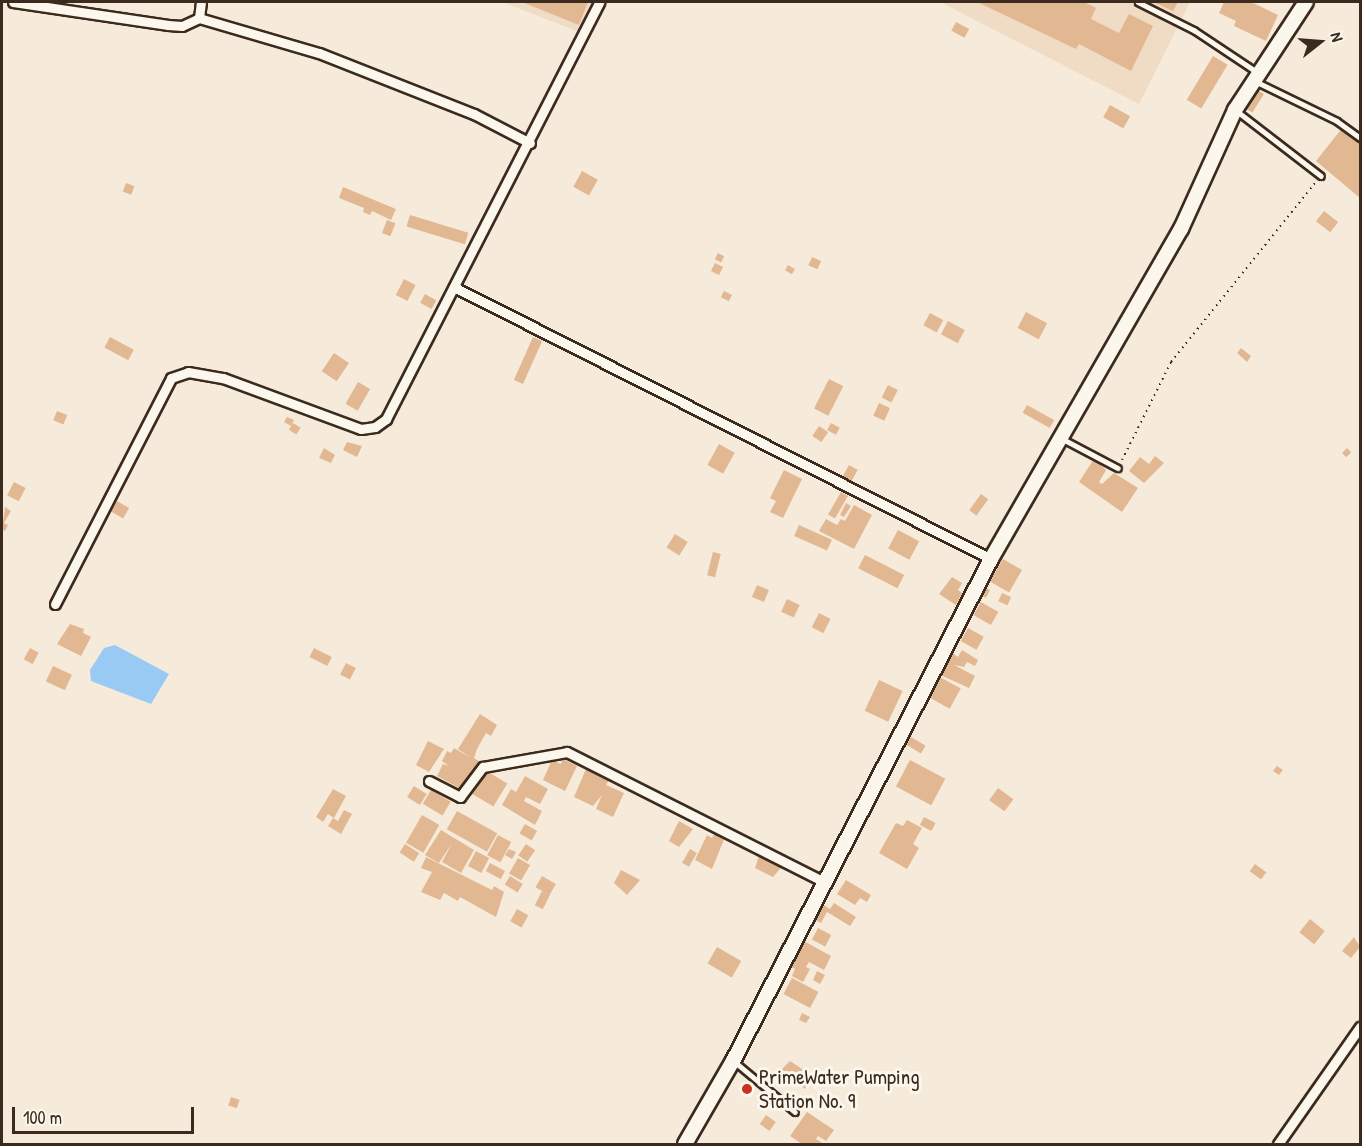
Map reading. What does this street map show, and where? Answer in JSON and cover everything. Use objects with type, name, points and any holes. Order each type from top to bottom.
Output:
[{"type":"street","points":[[13,2],[168,25],[182,26],[199,18],[319,53],[474,114],[530,143]]},
{"type":"street","points":[[199,18],[201,2]]},
{"type":"street","points":[[55,604],[171,378],[188,372],[205,374],[348,426],[375,427],[395,407],[454,287],[530,143],[599,2]]},
{"type":"street","points":[[685,1144],[733,1061],[991,560],[1064,439],[1181,229],[1235,110],[1255,76],[1306,2]]},
{"type":"street","points":[[454,287],[991,560]]},
{"type":"street","points":[[429,781],[460,797],[485,766],[567,753],[826,883]]},
{"type":"street","points":[[1278,1144],[1360,1028]]},
{"type":"lane","points":[[1138,2],[1194,30],[1255,76],[1337,121],[1360,138]]},
{"type":"lane","points":[[1235,110],[1321,176]]},
{"type":"lane","points":[[1064,439],[1118,468]]},
{"type":"lane","points":[[733,1061],[795,1112]]},
{"type":"path","points":[[1118,468],[1171,362],[1321,176]]},
{"type":"shaded area","points":[[502,2],[596,2],[582,33]]},
{"type":"shaded area","points":[[940,2],[1190,2],[1139,104]]},
{"type":"water","points":[[115,645],[169,674],[151,704],[91,681],[90,670],[104,648]]},
{"type":"building","points":[[522,2],[588,2],[579,25]]},
{"type":"building","points":[[977,2],[1084,2],[1096,8],[1091,19],[1119,33],[1129,14],[1153,26],[1131,71],[1079,44],[1076,49]]},
{"type":"building","points":[[1153,2],[1178,2],[1173,11]]},
{"type":"building","points":[[1224,2],[1251,2],[1278,15],[1266,41],[1234,26],[1236,21],[1219,13]]},
{"type":"building","points":[[956,22],[969,29],[965,38],[951,31]]},
{"type":"building","points":[[1213,56],[1228,65],[1201,108],[1187,100]]},
{"type":"building","points":[[1253,87],[1264,94],[1252,113],[1241,106]]},
{"type":"building","points":[[1110,105],[1130,116],[1123,128],[1103,117]]},
{"type":"building","points":[[1343,127],[1360,141],[1360,198],[1316,161]]},
{"type":"building","points":[[582,171],[598,180],[589,195],[573,187]]},
{"type":"building","points":[[126,183],[134,186],[131,195],[123,191]]},
{"type":"building","points":[[343,187],[396,209],[391,220],[372,211],[370,215],[363,212],[364,208],[339,198]]},
{"type":"building","points":[[1324,211],[1338,222],[1330,232],[1316,221]]},
{"type":"building","points":[[410,215],[468,233],[465,244],[406,226]]},
{"type":"building","points":[[387,220],[395,223],[390,236],[382,233]]},
{"type":"building","points":[[718,253],[724,256],[721,262],[715,259]]},
{"type":"building","points":[[812,257],[821,261],[817,269],[808,265]]},
{"type":"building","points":[[715,263],[723,267],[719,275],[711,271]]},
{"type":"building","points":[[788,265],[795,269],[792,274],[785,270]]},
{"type":"building","points":[[404,279],[416,285],[407,301],[396,295]]},
{"type":"building","points":[[724,291],[732,295],[729,301],[721,297]]},
{"type":"building","points":[[425,294],[436,300],[432,309],[420,303]]},
{"type":"building","points":[[1026,312],[1047,323],[1039,339],[1018,328]]},
{"type":"building","points":[[930,313],[943,320],[937,332],[923,325]]},
{"type":"building","points":[[948,321],[965,330],[958,343],[941,334]]},
{"type":"building","points":[[110,337],[134,350],[128,360],[104,348]]},
{"type":"building","points":[[533,337],[542,341],[523,384],[514,380]]},
{"type":"building","points":[[1241,348],[1251,356],[1247,362],[1237,353]]},
{"type":"building","points":[[334,353],[349,363],[337,381],[322,371]]},
{"type":"building","points":[[829,379],[843,386],[828,416],[814,408]]},
{"type":"building","points":[[358,382],[370,389],[358,411],[346,404]]},
{"type":"building","points":[[888,385],[898,390],[891,402],[882,397]]},
{"type":"building","points":[[879,403],[890,408],[884,421],[873,416]]},
{"type":"building","points":[[1027,405],[1054,420],[1050,428],[1023,413]]},
{"type":"building","points":[[57,411],[67,415],[63,424],[53,420]]},
{"type":"building","points":[[287,417],[294,420],[291,426],[284,422]]},
{"type":"building","points":[[293,423],[301,428],[296,435],[289,430]]},
{"type":"building","points":[[831,423],[840,428],[836,435],[827,430]]},
{"type":"building","points":[[819,426],[828,432],[821,442],[812,436]]},
{"type":"building","points":[[347,442],[362,446],[357,457],[343,450]]},
{"type":"building","points":[[719,444],[735,453],[723,474],[707,465]]},
{"type":"building","points":[[324,448],[335,455],[331,463],[319,458]]},
{"type":"building","points":[[1347,448],[1351,452],[1346,457],[1342,453]]},
{"type":"building","points":[[1155,456],[1164,463],[1144,483],[1129,471],[1140,457],[1149,464]]},
{"type":"building","points":[[1094,459],[1106,470],[1099,482],[1102,484],[1114,473],[1138,488],[1122,512],[1079,482]]},
{"type":"building","points":[[849,465],[858,470],[850,483],[842,478]]},
{"type":"building","points":[[784,470],[802,479],[783,518],[770,512],[776,501],[770,498]]},
{"type":"building","points":[[14,482],[26,488],[19,501],[7,495]]},
{"type":"building","points":[[841,492],[848,496],[835,519],[828,515]]},
{"type":"building","points":[[981,494],[988,499],[977,515],[969,510]]},
{"type":"building","points":[[117,501],[129,508],[123,518],[111,511]]},
{"type":"building","points":[[846,503],[851,506],[844,517],[840,515]]},
{"type":"building","points":[[854,505],[872,515],[854,549],[819,531],[826,519],[837,525],[841,519],[845,521]]},
{"type":"building","points":[[5,507],[11,511],[4,523],[8,525],[5,531],[2,529]]},
{"type":"building","points":[[799,525],[832,540],[827,551],[794,536]]},
{"type":"building","points":[[898,530],[919,541],[909,560],[888,549]]},
{"type":"building","points":[[675,534],[688,542],[679,556],[667,548]]},
{"type":"building","points":[[713,552],[721,554],[715,577],[707,575]]},
{"type":"building","points":[[865,555],[904,575],[897,588],[858,568]]},
{"type":"building","points":[[1003,559],[1022,570],[1009,593],[990,582]]},
{"type":"building","points":[[952,577],[962,583],[958,590],[962,593],[956,605],[939,594]]},
{"type":"building","points":[[757,585],[769,590],[764,602],[752,597]]},
{"type":"building","points":[[981,586],[990,590],[986,598],[977,593]]},
{"type":"building","points":[[1002,593],[1011,597],[1007,605],[998,601]]},
{"type":"building","points":[[787,599],[800,605],[794,618],[781,612]]},
{"type":"building","points":[[981,602],[998,612],[991,625],[974,615]]},
{"type":"building","points":[[819,613],[831,619],[823,633],[812,627]]},
{"type":"building","points":[[70,624],[84,629],[83,633],[91,637],[81,656],[57,644]]},
{"type":"building","points":[[968,628],[984,637],[976,650],[961,641]]},
{"type":"building","points":[[30,648],[39,653],[32,664],[24,659]]},
{"type":"building","points":[[314,648],[332,657],[327,666],[309,657]]},
{"type":"building","points":[[948,650],[958,657],[962,650],[978,660],[975,666],[967,662],[964,667],[954,665],[975,676],[969,688],[936,673]]},
{"type":"building","points":[[346,663],[356,668],[350,680],[340,675]]},
{"type":"building","points":[[53,666],[72,675],[65,690],[46,681]]},
{"type":"building","points":[[938,676],[961,689],[950,709],[927,696]]},
{"type":"building","points":[[879,680],[903,691],[888,722],[865,711]]},
{"type":"building","points":[[480,714],[497,725],[491,736],[486,733],[477,749],[474,758],[479,761],[461,789],[437,776],[443,764],[449,766],[442,761],[447,751],[451,753],[454,748],[471,758],[458,749]]},
{"type":"building","points":[[911,737],[926,746],[921,753],[906,745]]},
{"type":"building","points":[[428,741],[444,749],[429,772],[416,765]]},
{"type":"building","points":[[563,759],[577,766],[565,791],[543,780],[552,760],[561,764]]},
{"type":"building","points":[[910,760],[945,779],[931,805],[896,786]]},
{"type":"building","points":[[1277,766],[1283,770],[1279,775],[1273,771]]},
{"type":"building","points":[[586,769],[609,780],[606,785],[624,793],[613,817],[596,809],[602,795],[593,806],[574,797]]},
{"type":"building","points":[[485,770],[507,783],[493,807],[471,793]]},
{"type":"building","points":[[525,776],[548,789],[540,804],[526,797],[524,801],[542,811],[535,825],[502,805],[511,789],[516,792]]},
{"type":"building","points":[[414,786],[427,794],[420,805],[407,797]]},
{"type":"building","points":[[998,788],[1013,799],[1005,811],[989,800]]},
{"type":"building","points":[[333,789],[346,796],[334,818],[328,814],[323,822],[316,817]]},
{"type":"building","points":[[431,790],[451,802],[442,816],[423,804]]},
{"type":"building","points":[[344,810],[352,814],[341,834],[328,826],[333,818],[338,821]]},
{"type":"building","points":[[457,811],[497,833],[487,852],[447,829]]},
{"type":"building","points":[[422,815],[439,825],[423,853],[406,843]]},
{"type":"building","points":[[924,817],[936,823],[931,831],[920,825]]},
{"type":"building","points":[[907,820],[922,828],[913,844],[919,848],[907,869],[879,853],[896,823],[903,826]]},
{"type":"building","points":[[679,821],[693,829],[679,847],[669,841]]},
{"type":"building","points":[[525,824],[537,831],[532,841],[520,834]]},
{"type":"building","points":[[441,830],[474,850],[461,873],[442,862],[452,843],[439,863],[425,855]]},
{"type":"building","points":[[715,832],[725,837],[712,869],[695,860],[707,835],[712,838]]},
{"type":"building","points":[[498,835],[511,842],[500,862],[487,855]]},
{"type":"building","points":[[405,844],[419,853],[414,862],[400,852]]},
{"type":"building","points":[[526,844],[535,850],[527,862],[518,856]]},
{"type":"building","points":[[509,849],[516,852],[512,859],[505,855]]},
{"type":"building","points":[[690,849],[697,853],[689,867],[682,863]]},
{"type":"building","points":[[761,850],[785,863],[773,877],[755,868]]},
{"type":"building","points":[[476,851],[489,858],[481,873],[468,866]]},
{"type":"building","points":[[426,857],[492,890],[494,886],[504,892],[496,917],[460,897],[458,901],[444,893],[440,900],[421,892],[432,872],[421,868]]},
{"type":"building","points":[[518,858],[530,865],[521,881],[509,874]]},
{"type":"building","points":[[490,863],[505,871],[501,879],[486,871]]},
{"type":"building","points":[[1255,864],[1266,872],[1261,880],[1250,871]]},
{"type":"building","points":[[621,870],[640,880],[627,895],[614,883]]},
{"type":"building","points":[[510,876],[523,884],[517,892],[505,884]]},
{"type":"building","points":[[542,876],[556,884],[549,895],[536,887]]},
{"type":"building","points":[[846,880],[871,895],[867,902],[860,898],[855,905],[837,894]]},
{"type":"building","points":[[542,891],[550,895],[543,909],[535,905]]},
{"type":"building","points":[[834,903],[856,917],[850,926],[827,912],[821,923],[813,919],[822,904],[830,909]]},
{"type":"building","points":[[517,909],[528,915],[522,928],[510,921]]},
{"type":"building","points":[[1310,919],[1325,931],[1314,944],[1299,932]]},
{"type":"building","points":[[818,928],[831,935],[825,947],[812,939]]},
{"type":"building","points":[[1354,937],[1360,947],[1351,958],[1342,951]]},
{"type":"building","points":[[802,940],[831,956],[824,970],[809,962],[806,967],[810,969],[803,982],[792,976],[795,969],[791,967]]},
{"type":"building","points":[[717,947],[741,961],[732,977],[708,963]]},
{"type":"building","points":[[817,971],[825,975],[820,984],[813,980]]},
{"type":"building","points":[[792,978],[818,992],[810,1008],[784,994]]},
{"type":"building","points":[[802,1013],[810,1017],[806,1023],[799,1020]]},
{"type":"building","points":[[790,1061],[808,1073],[806,1077],[811,1081],[806,1089],[778,1073]]},
{"type":"building","name":"PrimeWater Pumping Station No. 9","points":[[746,1081],[754,1086],[747,1097],[739,1092]]},
{"type":"building","points":[[231,1097],[240,1100],[237,1108],[228,1106]]},
{"type":"building","points":[[807,1112],[834,1130],[826,1141],[818,1136],[816,1139],[824,1144],[802,1144],[790,1136]]},
{"type":"building","points":[[766,1115],[776,1122],[770,1131],[760,1124]]},
{"type":"place","name":"PrimeWater Pumping Station No. 9","points":[[747,1089]]}]
